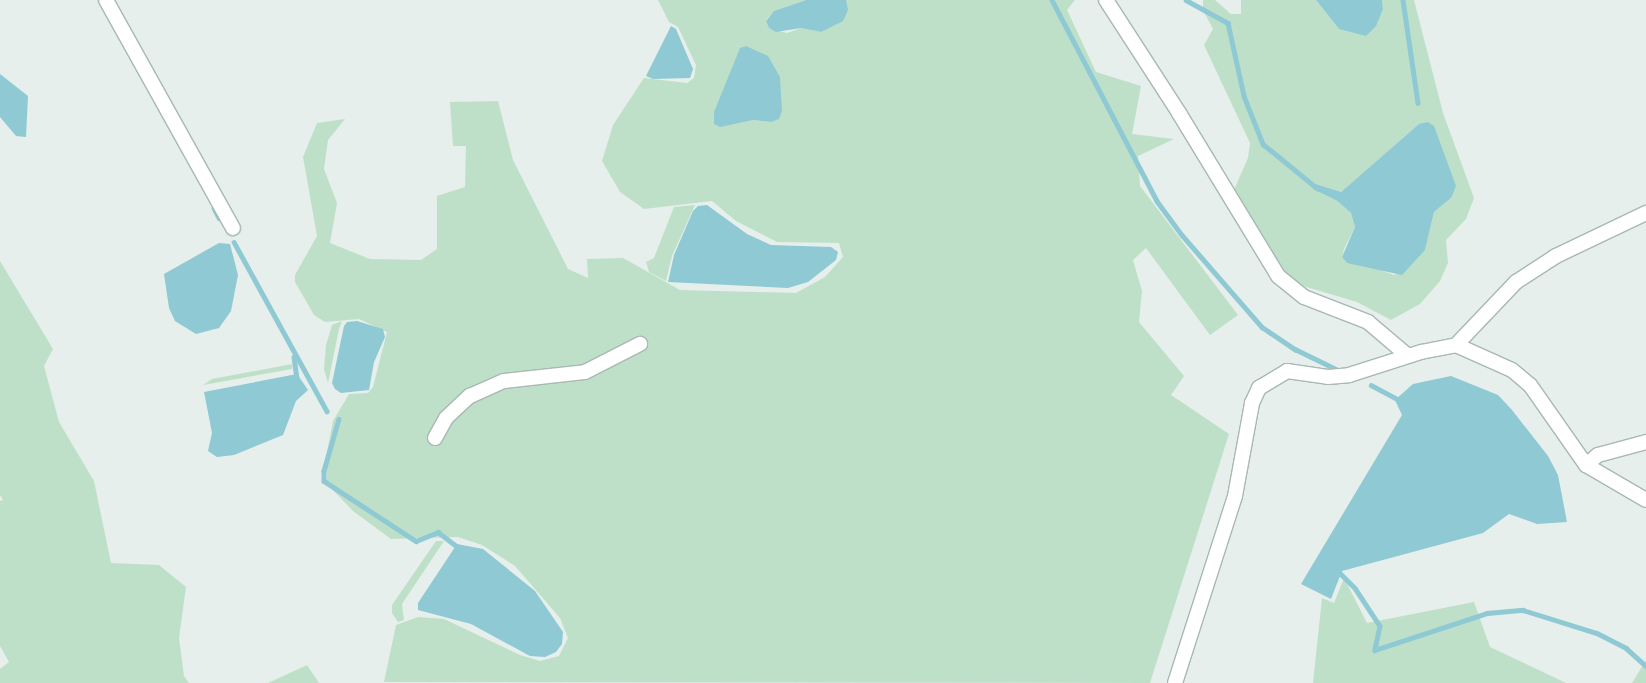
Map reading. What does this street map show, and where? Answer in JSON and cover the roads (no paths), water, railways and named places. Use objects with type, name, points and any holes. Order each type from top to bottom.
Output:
[{"type":"street","points":[[106,0],[234,228]]},
{"type":"street","points":[[1106,0],[1179,112],[1278,276],[1304,296],[1368,322],[1408,356]]},
{"type":"street","points":[[1175,683],[1235,496],[1250,412],[1259,388],[1287,371],[1328,378],[1350,376],[1408,356],[1456,345],[1516,282],[1556,256],[1646,214]]},
{"type":"street","points":[[435,438],[454,408],[479,392],[504,381],[585,372],[640,344]]},
{"type":"street","points":[[1456,345],[1512,370],[1530,385],[1586,465],[1646,500]]},
{"type":"street","points":[[1586,465],[1598,455],[1646,442]]},
{"type":"water","points":[[806,0],[846,0],[848,10],[843,21],[821,32],[801,28],[776,32],[769,28],[766,21],[774,11]]},
{"type":"water","points":[[1316,0],[1382,0],[1383,9],[1376,26],[1366,36],[1339,29]]},
{"type":"water","points":[[671,26],[676,29],[693,69],[690,78],[653,79],[646,76]]},
{"type":"water","points":[[746,46],[768,56],[780,77],[782,111],[779,119],[771,122],[753,120],[720,127],[714,124],[714,112],[740,48]]},
{"type":"water","points":[[0,74],[28,96],[26,137],[16,136],[0,117]]},
{"type":"water","points":[[1428,122],[1434,126],[1456,186],[1451,198],[1434,212],[1425,250],[1402,275],[1347,263],[1342,257],[1355,227],[1351,213],[1336,200],[1313,189],[1315,184],[1341,192],[1419,124]]},
{"type":"water","points":[[707,205],[747,234],[771,245],[831,247],[838,252],[836,260],[808,282],[788,288],[668,282],[674,255],[693,211],[698,206]]},
{"type":"water","points":[[219,243],[230,244],[238,275],[231,311],[219,328],[196,334],[175,321],[169,308],[164,274]]},
{"type":"water","points":[[357,321],[383,329],[385,337],[374,362],[369,390],[341,393],[335,389],[332,383],[344,326],[347,322]]},
{"type":"water","points":[[297,374],[308,390],[296,401],[283,435],[234,455],[217,457],[208,451],[212,433],[204,392]]},
{"type":"water","points":[[1451,376],[1498,395],[1512,410],[1548,456],[1558,475],[1567,522],[1537,524],[1509,514],[1483,533],[1342,571],[1331,599],[1301,584],[1402,415],[1395,400],[1413,384]]},
{"type":"water","points":[[457,544],[483,549],[535,591],[563,632],[562,644],[556,652],[545,657],[530,656],[471,624],[418,610],[418,603]]},
{"type":"waterway","points":[[1052,0],[1157,201],[1182,235],[1262,327],[1295,349],[1338,370]]},
{"type":"waterway","points":[[1186,0],[1228,23],[1244,96],[1263,144],[1317,188]]},
{"type":"waterway","points":[[1403,0],[1418,103]]},
{"type":"waterway","points":[[214,208],[219,218]]},
{"type":"waterway","points":[[234,242],[327,411]]},
{"type":"waterway","points":[[294,357],[297,378]]},
{"type":"waterway","points":[[1371,385],[1401,401]]},
{"type":"waterway","points":[[339,419],[324,471],[324,481],[416,541],[438,532],[459,548]]},
{"type":"waterway","points":[[1337,570],[1355,588],[1380,626],[1375,650],[1487,613],[1523,610],[1597,633],[1626,648],[1646,666]]}]
